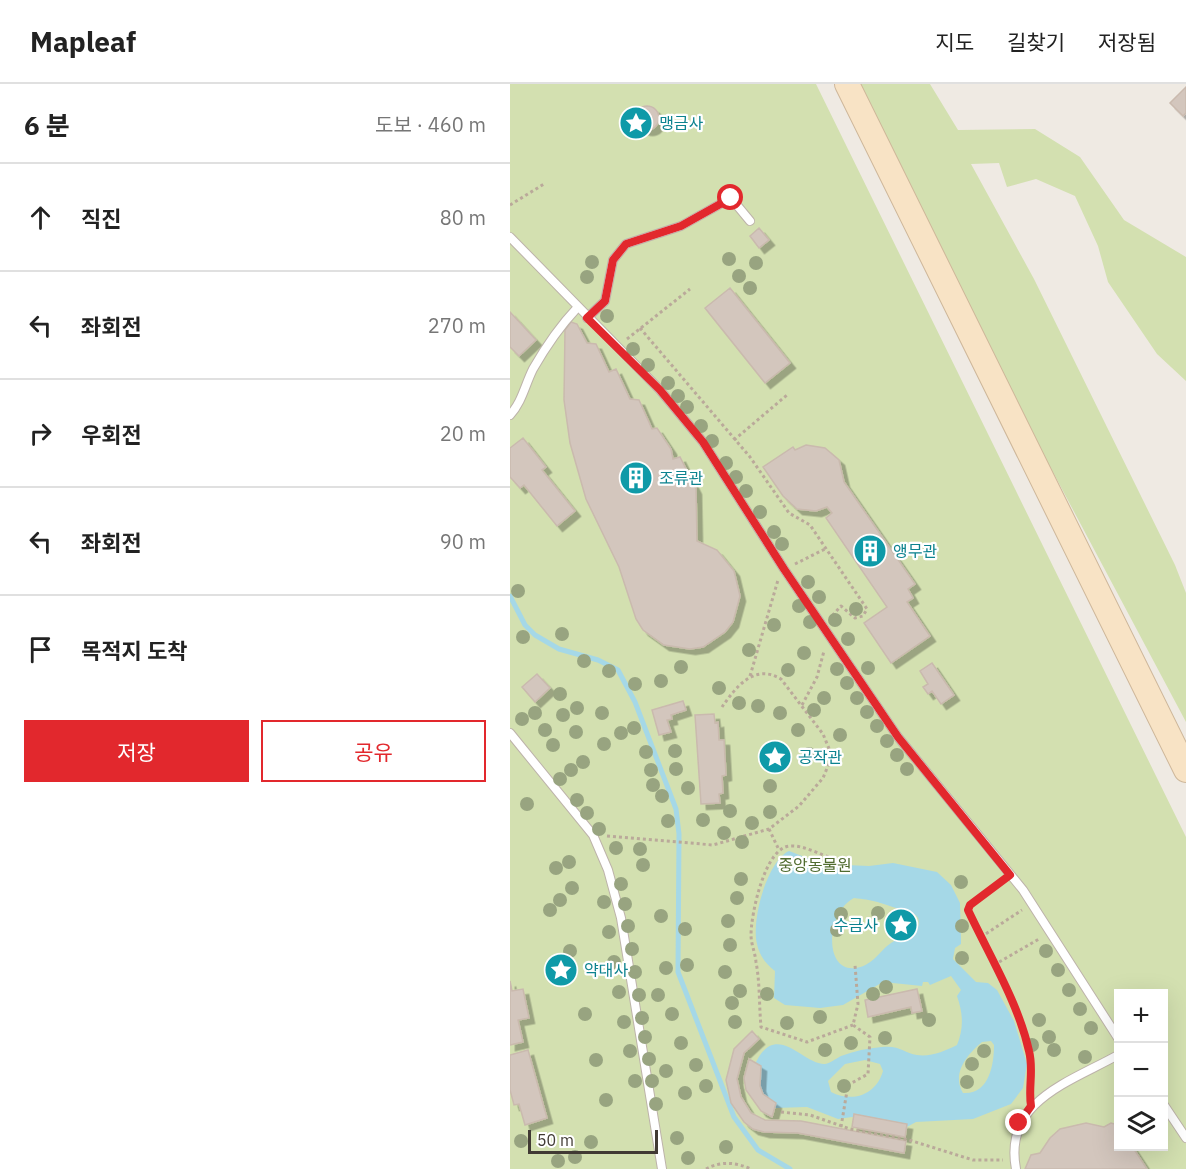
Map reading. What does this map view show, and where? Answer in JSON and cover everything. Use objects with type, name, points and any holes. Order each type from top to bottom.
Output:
[{"type":"street","points":[[847,84],[1186,770]]},
{"type":"lane","points":[[587,318],[605,301],[613,260],[626,244],[681,226],[731,198],[750,221]]},
{"type":"lane","points":[[510,237],[577,308],[660,390],[703,442],[784,569],[898,737],[1031,903],[1114,1030]]},
{"type":"lane","points":[[510,415],[523,396],[532,371],[566,319],[577,308]]},
{"type":"lane","points":[[510,733],[593,835],[608,870],[621,918],[662,1169]]},
{"type":"lane","points":[[1015,1164],[1012,1151],[1019,1123],[1031,1106],[1046,1095],[1114,1058]]},
{"type":"lane","points":[[1168,1111],[1186,1138]]},
{"type":"path","points":[[510,205],[544,184]]},
{"type":"path","points":[[616,347],[690,289]]},
{"type":"path","points":[[640,328],[734,440],[789,513],[810,525],[867,609],[863,616],[855,618],[841,606],[833,611],[817,677],[802,705]]},
{"type":"path","points":[[734,440],[787,395]]},
{"type":"path","points":[[750,676],[769,606],[784,569],[827,548]]},
{"type":"path","points":[[593,835],[673,844],[726,843],[742,835],[769,829],[799,806],[823,778],[830,761],[828,741],[802,705],[781,679],[773,675],[750,676],[738,685],[722,707]]},
{"type":"path","points":[[769,829],[779,850]]},
{"type":"path","points":[[834,859],[790,846],[779,850],[768,867],[758,894],[751,926],[761,1027],[807,1041],[853,1025]]},
{"type":"path","points":[[1010,875],[970,905],[968,910],[1020,1022],[1032,1067],[1029,1095],[1031,1106]]},
{"type":"path","points":[[981,937],[1031,903]]},
{"type":"path","points":[[994,965],[1050,933]]},
{"type":"path","points":[[853,1025],[858,1004],[855,965]]},
{"type":"path","points":[[841,1126],[848,1085],[868,1074],[870,1036],[853,1025]]},
{"type":"path","points":[[781,1112],[810,1115],[841,1126],[909,1140],[973,1160],[1015,1164]]},
{"type":"path","points":[[706,1169],[720,1163],[741,1164],[751,1169]]},
{"type":"green space","name":"중앙동물원","points":[[510,84],[816,84],[1186,837],[1186,1169],[510,1169]]},
{"type":"green space","points":[[860,84],[930,84],[958,130],[1035,129],[1080,157],[1124,220],[1186,257],[1186,381],[1157,354],[1108,282],[1098,246],[1075,196],[1036,179],[1007,187],[999,163],[971,164],[1034,279],[1175,565],[1186,593],[1186,722],[1030,429]]},
{"type":"water","points":[[789,851],[823,864],[869,866],[893,863],[937,872],[951,885],[960,903],[961,939],[961,944],[955,948],[953,959],[976,982],[988,983],[997,990],[1014,1021],[1027,1064],[1023,1088],[1011,1104],[973,1119],[916,1122],[905,1128],[852,1117],[838,1119],[807,1107],[775,1108],[759,1097],[753,1069],[761,1054],[770,1046],[779,1044],[825,1064],[851,1053],[882,1047],[893,1047],[917,1055],[927,1055],[957,1045],[962,1027],[961,1008],[957,996],[961,990],[951,976],[930,985],[928,982],[923,982],[922,986],[883,982],[843,1005],[820,1008],[785,1005],[774,998],[775,971],[759,952],[756,921],[762,893],[781,857]],"holes":[[[854,898],[880,903],[916,915],[919,922],[915,935],[897,940],[863,966],[845,967],[833,952],[832,940],[838,916],[845,905]],[[991,1041],[994,1045],[991,1070],[979,1089],[963,1093],[960,1086],[960,1071],[971,1052],[982,1042]],[[865,1060],[880,1064],[883,1071],[880,1079],[869,1091],[863,1095],[847,1097],[831,1092],[828,1081],[845,1064]]]},
{"type":"building","points":[[1186,87],[1186,113],[1183,116],[1170,103]]},
{"type":"building","points":[[647,106],[655,110],[659,118],[655,126],[647,130],[639,126],[635,118],[639,110]]},
{"type":"building","points":[[759,228],[769,240],[759,248],[750,236]]},
{"type":"building","points":[[730,288],[790,363],[765,383],[705,308]]},
{"type":"building","points":[[510,312],[536,340],[519,356],[510,347]]},
{"type":"building","name":"조류관","points":[[571,322],[577,324],[587,343],[596,344],[609,372],[616,369],[630,399],[639,400],[652,429],[657,428],[671,449],[673,459],[680,457],[696,489],[697,541],[717,550],[734,571],[740,596],[733,622],[725,632],[703,647],[690,649],[664,645],[643,630],[636,619],[619,567],[586,499],[570,443],[564,400],[565,330]]},
{"type":"building","points":[[523,438],[546,467],[542,470],[575,511],[557,526],[524,485],[520,488],[510,477],[510,448]]},
{"type":"building","name":"앵무관","points":[[806,445],[825,448],[839,460],[844,482],[915,584],[908,589],[913,598],[907,602],[930,636],[891,663],[864,623],[887,607],[826,518],[832,513],[827,507],[816,511],[797,509],[783,496],[763,467],[793,447],[795,450]]},
{"type":"building","points":[[932,663],[954,695],[941,704],[932,691],[928,694],[923,687],[928,684],[920,671]]},
{"type":"building","points":[[537,674],[550,688],[535,702],[522,687]]},
{"type":"building","points":[[683,701],[686,710],[671,715],[672,719],[667,720],[671,732],[659,735],[652,710]]},
{"type":"building","points":[[714,714],[715,723],[718,722],[719,740],[724,740],[726,775],[722,776],[723,793],[719,794],[720,803],[701,804],[695,715]]},
{"type":"building","points":[[510,981],[512,991],[523,989],[529,1018],[518,1020],[523,1042],[510,1045]]},
{"type":"building","points":[[917,989],[922,1011],[912,1013],[911,1007],[868,1017],[865,1000]]},
{"type":"building","points":[[752,1031],[759,1039],[744,1053],[737,1079],[741,1097],[751,1113],[765,1120],[801,1121],[906,1141],[904,1153],[798,1133],[764,1132],[753,1129],[744,1122],[731,1103],[726,1080],[734,1049]]},
{"type":"building","points":[[528,1050],[547,1118],[525,1125],[519,1104],[514,1105],[510,1090],[510,1055]]},
{"type":"building","points":[[749,1059],[761,1066],[760,1086],[763,1094],[776,1103],[772,1117],[761,1111],[746,1090],[744,1078]]},
{"type":"building","points":[[854,1114],[907,1124],[905,1137],[852,1127]]},
{"type":"building","points":[[1086,1123],[1104,1127],[1114,1124],[1114,1151],[1135,1151],[1147,1169],[1025,1169],[1031,1155],[1040,1153],[1050,1138],[1060,1129]]},
{"type":"waterway","points":[[510,596],[525,625],[535,635],[559,649],[598,660],[618,670],[635,702],[676,809],[679,834],[678,972],[734,1117],[758,1150],[790,1169]]},
{"type":"place","name":"맹금사","points":[[636,123]]},
{"type":"place","name":"조류관","points":[[636,478]]},
{"type":"place","name":"앵무관","points":[[870,551]]},
{"type":"place","name":"공작관","points":[[775,757]]},
{"type":"place","name":"수금사","points":[[901,925]]},
{"type":"place","name":"약대사","points":[[561,970]]},
{"type":"route","points":[[731,198],[681,226],[626,244],[613,260],[605,301],[587,318],[660,390],[703,442],[743,501],[784,569],[898,737],[1010,875],[970,905],[968,910],[1020,1022],[1029,1050],[1032,1067],[1029,1095],[1031,1106],[1019,1123]]}]
